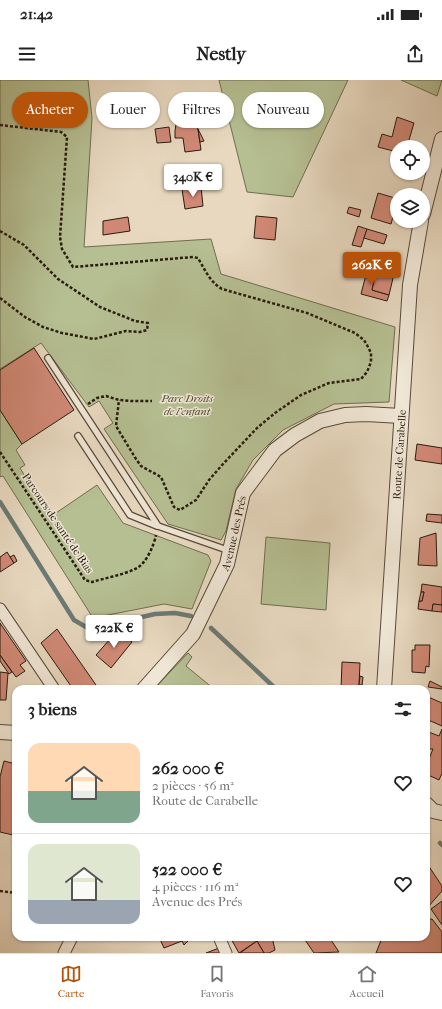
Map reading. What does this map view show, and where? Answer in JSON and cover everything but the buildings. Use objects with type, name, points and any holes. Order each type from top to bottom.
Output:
[{"type":"street","points":[[430,188],[442,139]]},
{"type":"street","name":"Route de Carabelle","points":[[384,685],[410,285],[420,228]]},
{"type":"street","name":"Avenue des Prés","points":[[148,685],[193,634],[227,564],[243,493],[275,450],[295,435],[320,421],[345,415],[366,414],[401,416]]},
{"type":"street","points":[[0,608],[51,685]]},
{"type":"street","points":[[0,732],[12,733]]},
{"type":"street","points":[[64,953],[70,941]]},
{"type":"street","points":[[221,941],[226,953]]},
{"type":"lane","points":[[48,358],[158,526]]},
{"type":"lane","points":[[78,436],[130,515],[230,551]]},
{"type":"path","points":[[0,125],[61,132],[68,137],[60,237],[62,248],[73,267],[193,257],[198,258],[210,278],[222,289],[307,313],[355,333],[364,340],[371,354],[367,372],[361,379],[329,382],[301,395],[275,413],[257,428],[223,464],[209,480],[196,500],[180,510],[174,508],[161,477],[141,466],[116,426],[119,400]]},
{"type":"path","points":[[0,231],[24,244],[58,279],[100,307],[135,321],[148,323],[148,326],[147,330],[140,332],[126,331],[94,339],[62,333],[44,327],[25,317],[0,298]]},
{"type":"path","points":[[81,409],[97,398],[106,396],[119,400],[152,401]]},
{"type":"path","name":"Parcours de santé de Bias","points":[[0,452],[85,580],[92,582],[137,569],[148,556],[155,540],[158,526]]},
{"type":"path","points":[[0,891],[12,892]]},
{"type":"green space","name":"Parc Droits de l'enfant","points":[[0,80],[88,80],[92,118],[84,247],[211,239],[221,274],[395,327],[389,402],[334,404],[283,430],[253,460],[236,489],[226,531],[221,540],[168,524],[104,429],[113,423],[99,401],[89,407],[41,343],[0,369]]},
{"type":"green space","points":[[219,80],[348,80],[293,197],[247,192],[231,128],[234,128],[234,92],[222,92]]},
{"type":"green space","points":[[401,80],[442,80],[437,96]]},
{"type":"green space","points":[[0,410],[22,444],[16,450],[25,465],[20,468],[44,508],[47,505],[53,515],[97,485],[123,523],[208,555],[211,561],[192,609],[164,604],[93,618],[3,476],[0,477]]},
{"type":"green space","points":[[266,537],[330,543],[326,610],[261,604]]},
{"type":"green space","points":[[188,653],[192,657],[186,666],[209,685],[158,685]]},
{"type":"waterway","points":[[0,502],[74,620],[86,627],[98,627],[155,614],[175,613],[191,616]]},
{"type":"waterway","points":[[211,628],[272,685]]}]
